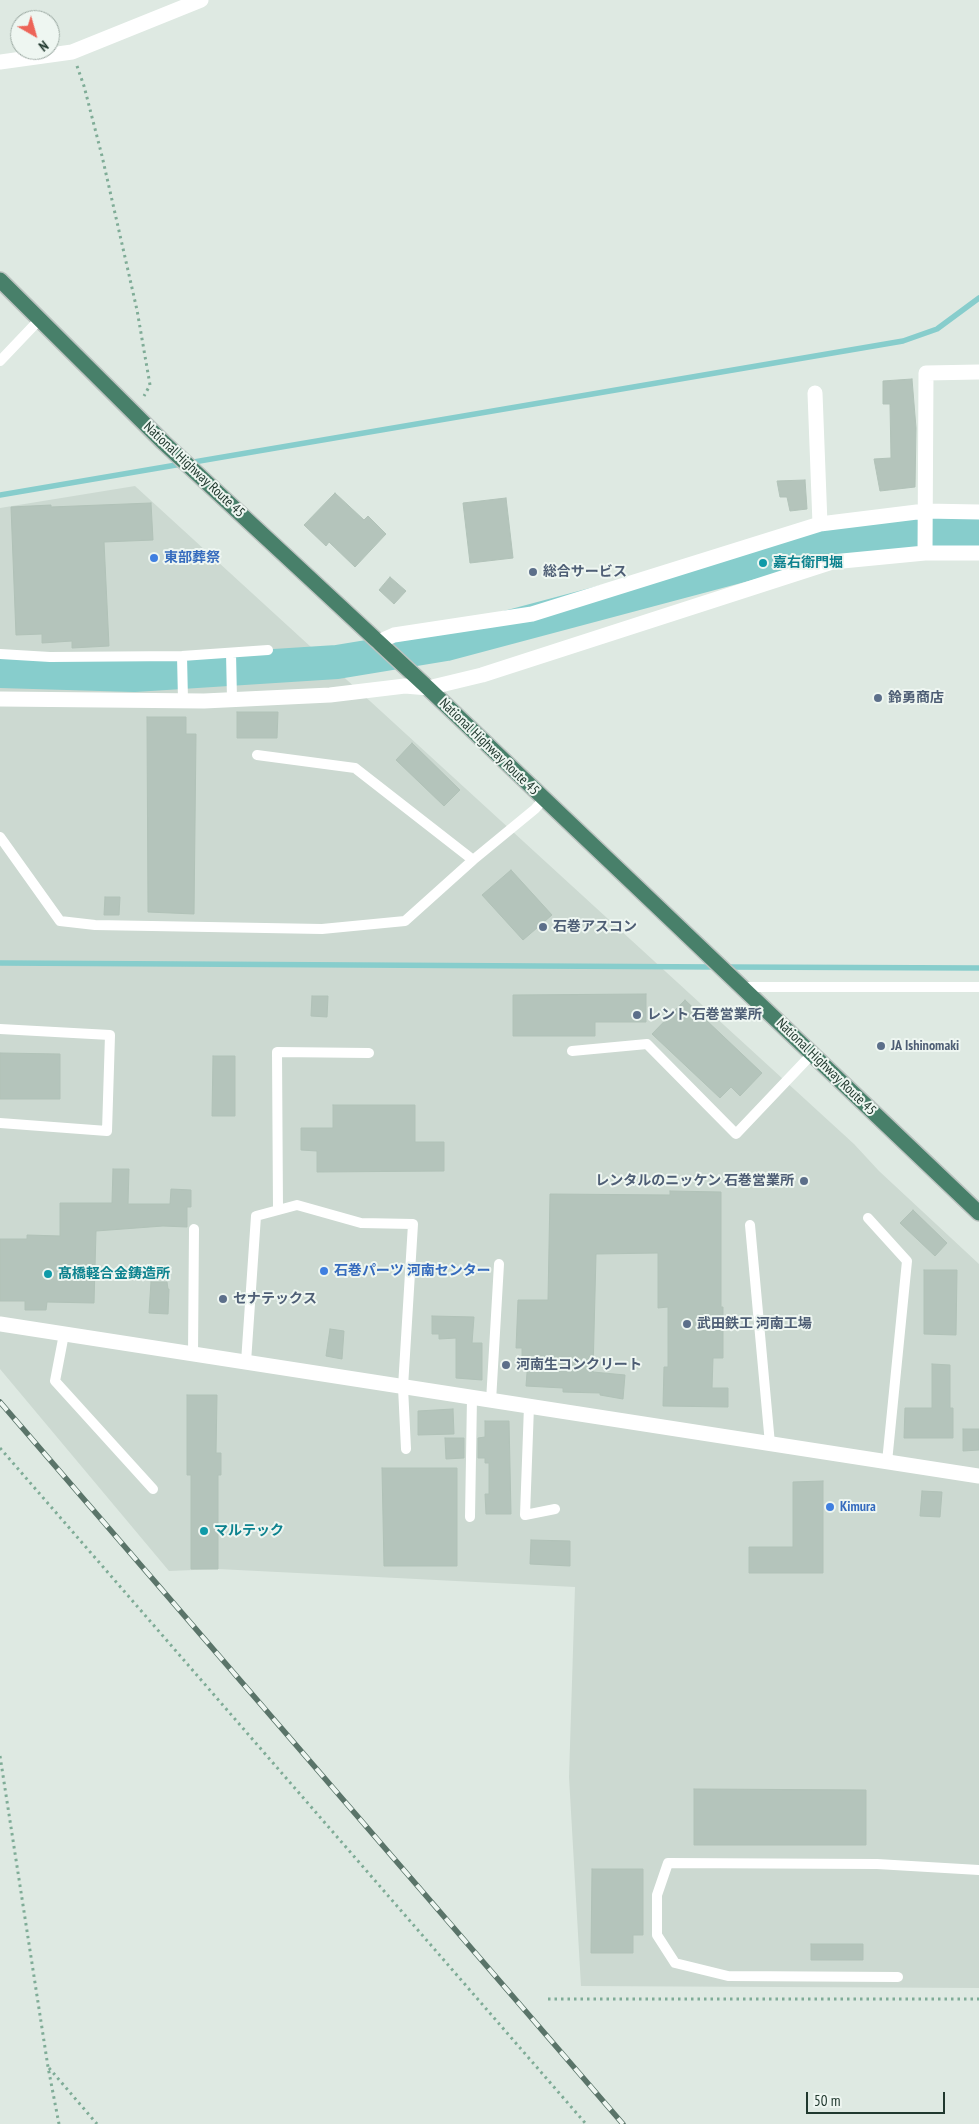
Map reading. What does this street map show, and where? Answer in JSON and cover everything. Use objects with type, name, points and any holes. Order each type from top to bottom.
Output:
[{"type":"highway","name":"National Highway Route 45","points":[[0,280],[163,442],[428,688],[979,1213]]},
{"type":"street","points":[[0,62],[72,52],[201,0]]},
{"type":"street","points":[[925,553],[926,373],[979,372]]},
{"type":"street","points":[[815,393],[820,524]]},
{"type":"street","points":[[378,642],[394,635],[532,614],[820,524],[925,511],[979,512]]},
{"type":"street","points":[[0,699],[232,699],[330,695],[406,686],[428,688],[482,675],[832,562],[925,553],[979,553]]},
{"type":"street","points":[[0,1324],[979,1476]]},
{"type":"lane","points":[[0,361],[40,319]]},
{"type":"lane","points":[[0,654],[50,657],[182,656],[268,650]]},
{"type":"lane","points":[[231,653],[232,699]]},
{"type":"lane","points":[[182,656],[183,700]]},
{"type":"lane","points":[[258,755],[355,768],[473,860]]},
{"type":"lane","points":[[0,837],[60,921],[95,925],[322,929],[405,921],[473,860],[535,809],[544,799]]},
{"type":"lane","points":[[737,982],[979,987]]},
{"type":"lane","points":[[0,1028],[110,1035],[107,1131],[0,1123]]},
{"type":"lane","points":[[572,1051],[647,1044],[736,1134],[812,1054]]},
{"type":"lane","points":[[278,1210],[277,1052],[369,1053]]},
{"type":"lane","points":[[246,1362],[256,1216],[297,1205],[361,1223],[413,1224],[403,1387],[406,1449]]},
{"type":"lane","points":[[868,1218],[907,1261],[887,1462]]},
{"type":"lane","points":[[750,1225],[770,1444]]},
{"type":"lane","points":[[193,1354],[194,1229]]},
{"type":"lane","points":[[491,1401],[499,1264]]},
{"type":"lane","points":[[64,1334],[55,1381],[153,1489]]},
{"type":"lane","points":[[470,1517],[472,1397]]},
{"type":"lane","points":[[529,1406],[525,1515],[555,1509]]},
{"type":"lane","points":[[898,1977],[728,1976],[674,1963],[657,1934],[657,1895],[668,1863],[877,1864],[979,1870]]},
{"type":"path","points":[[72,52],[84,86],[102,156],[137,310],[150,385],[144,396]]},
{"type":"path","points":[[0,1448],[586,2124]]},
{"type":"path","points":[[0,1756],[48,2067],[59,2124]]},
{"type":"path","points":[[548,1999],[979,2000]]},
{"type":"path","points":[[48,2067],[97,2124]]},
{"type":"shaded area","points":[[135,486],[854,1144],[879,1171],[979,1264],[979,1988],[581,1986],[569,1777],[575,1587],[218,1569],[169,1571],[0,1369],[0,508]]},
{"type":"building","points":[[912,379],[916,428],[915,487],[880,491],[874,459],[891,458],[890,404],[883,404],[883,381]]},
{"type":"building","points":[[805,480],[807,509],[790,511],[787,497],[780,497],[777,481]]},
{"type":"building","points":[[335,493],[364,520],[368,516],[386,534],[355,567],[329,542],[326,546],[304,525]]},
{"type":"building","points":[[506,498],[513,558],[470,563],[463,503]]},
{"type":"building","points":[[151,503],[153,540],[104,542],[109,646],[72,648],[72,641],[42,643],[42,634],[16,635],[11,507]]},
{"type":"building","points":[[390,577],[406,591],[394,604],[379,590]]},
{"type":"building","points":[[237,712],[278,712],[277,738],[237,738]]},
{"type":"building","points":[[147,717],[186,717],[186,734],[196,734],[194,914],[148,912]]},
{"type":"building","points":[[412,743],[460,790],[444,806],[396,760]]},
{"type":"building","points":[[511,870],[552,915],[523,940],[482,895]]},
{"type":"building","points":[[105,897],[120,897],[119,915],[104,915]]},
{"type":"building","points":[[646,994],[646,1022],[595,1022],[595,1036],[513,1036],[513,995]]},
{"type":"building","points":[[312,996],[328,996],[327,1017],[311,1016]]},
{"type":"building","points":[[685,1000],[762,1073],[740,1096],[731,1087],[720,1098],[652,1034]]},
{"type":"building","points":[[0,1053],[60,1054],[60,1099],[0,1099]]},
{"type":"building","points":[[213,1056],[235,1056],[235,1116],[212,1116]]},
{"type":"building","points":[[333,1105],[415,1105],[415,1142],[444,1142],[444,1171],[317,1172],[317,1151],[301,1150],[301,1128],[333,1128]]},
{"type":"building","points":[[113,1169],[129,1169],[128,1204],[170,1204],[171,1189],[191,1190],[191,1207],[187,1207],[187,1227],[163,1226],[96,1231],[94,1303],[47,1302],[46,1310],[25,1310],[25,1301],[0,1301],[0,1239],[27,1239],[27,1235],[60,1236],[60,1203],[112,1203]]},
{"type":"building","points":[[670,1191],[721,1192],[723,1358],[713,1358],[712,1388],[728,1388],[728,1407],[663,1406],[664,1367],[668,1367],[668,1307],[658,1308],[658,1253],[596,1254],[593,1372],[625,1375],[623,1399],[600,1395],[600,1393],[563,1392],[563,1388],[526,1386],[528,1360],[522,1360],[522,1348],[516,1348],[518,1300],[548,1300],[550,1194],[670,1195]]},
{"type":"building","points":[[913,1210],[947,1243],[935,1256],[900,1223]]},
{"type":"building","points":[[924,1270],[957,1270],[956,1335],[924,1334]]},
{"type":"building","points":[[151,1282],[167,1282],[169,1289],[168,1314],[149,1313]]},
{"type":"building","points":[[432,1316],[474,1317],[472,1343],[482,1343],[482,1380],[456,1378],[456,1338],[439,1339],[439,1334],[432,1334]]},
{"type":"building","points":[[330,1329],[344,1331],[342,1359],[326,1356]]},
{"type":"building","points":[[932,1364],[950,1365],[950,1408],[953,1408],[953,1438],[904,1438],[905,1408],[932,1408]]},
{"type":"building","points":[[187,1395],[217,1395],[216,1453],[221,1453],[221,1475],[218,1475],[218,1569],[191,1569],[191,1475],[187,1475]]},
{"type":"building","points":[[453,1409],[454,1434],[418,1435],[418,1411]]},
{"type":"building","points":[[485,1421],[509,1421],[511,1514],[486,1514],[485,1494],[489,1494],[489,1463],[485,1463],[485,1458],[478,1458],[478,1438],[485,1437]]},
{"type":"building","points":[[963,1429],[979,1429],[979,1450],[963,1451]]},
{"type":"building","points":[[445,1438],[464,1438],[464,1458],[446,1459]]},
{"type":"building","points":[[382,1468],[457,1468],[457,1566],[384,1566]]},
{"type":"building","points":[[823,1481],[823,1573],[749,1573],[749,1547],[793,1547],[793,1482]]},
{"type":"building","points":[[922,1491],[942,1492],[940,1517],[920,1516]]},
{"type":"building","points":[[531,1540],[570,1541],[570,1566],[530,1564]]},
{"type":"building","points":[[694,1789],[866,1790],[866,1845],[694,1845]]},
{"type":"building","points":[[592,1869],[643,1869],[643,1935],[633,1935],[633,1953],[591,1953]]},
{"type":"building","points":[[811,1944],[863,1944],[863,1960],[811,1960]]},
{"type":"waterway","points":[[0,495],[903,341],[937,329],[979,298]]},
{"type":"waterway","points":[[0,671],[134,675],[337,662],[446,644],[825,543],[920,532],[979,533]]},
{"type":"waterway","points":[[0,963],[717,967]]},
{"type":"waterway","points":[[726,967],[979,968]]},
{"type":"railway","points":[[0,1402],[623,2124]]},
{"type":"place","name":"東部葬祭","points":[[154,558]]},
{"type":"place","name":"嘉右衛門堀","points":[[763,563]]},
{"type":"place","name":"総合サービス","points":[[533,572]]},
{"type":"place","name":"鈴勇商店","points":[[878,698]]},
{"type":"place","name":"石巻アスコン","points":[[543,927]]},
{"type":"place","name":"レント 石巻営業所","points":[[637,1015]]},
{"type":"place","name":"JA Ishinomaki","points":[[881,1046]]},
{"type":"place","name":"レンタルのニッケン 石巻営業所","points":[[804,1181]]},
{"type":"place","name":"石巻パーツ 河南センター","points":[[324,1271]]},
{"type":"place","name":"髙橋軽合金鋳造所","points":[[48,1274]]},
{"type":"place","name":"セナテックス","points":[[223,1299]]},
{"type":"place","name":"武田鉄工 河南工場","points":[[687,1324]]},
{"type":"place","name":"河南生コンクリート","points":[[506,1365]]},
{"type":"place","name":"Kimura","points":[[830,1507]]},
{"type":"place","name":"マルテック","points":[[204,1531]]}]
